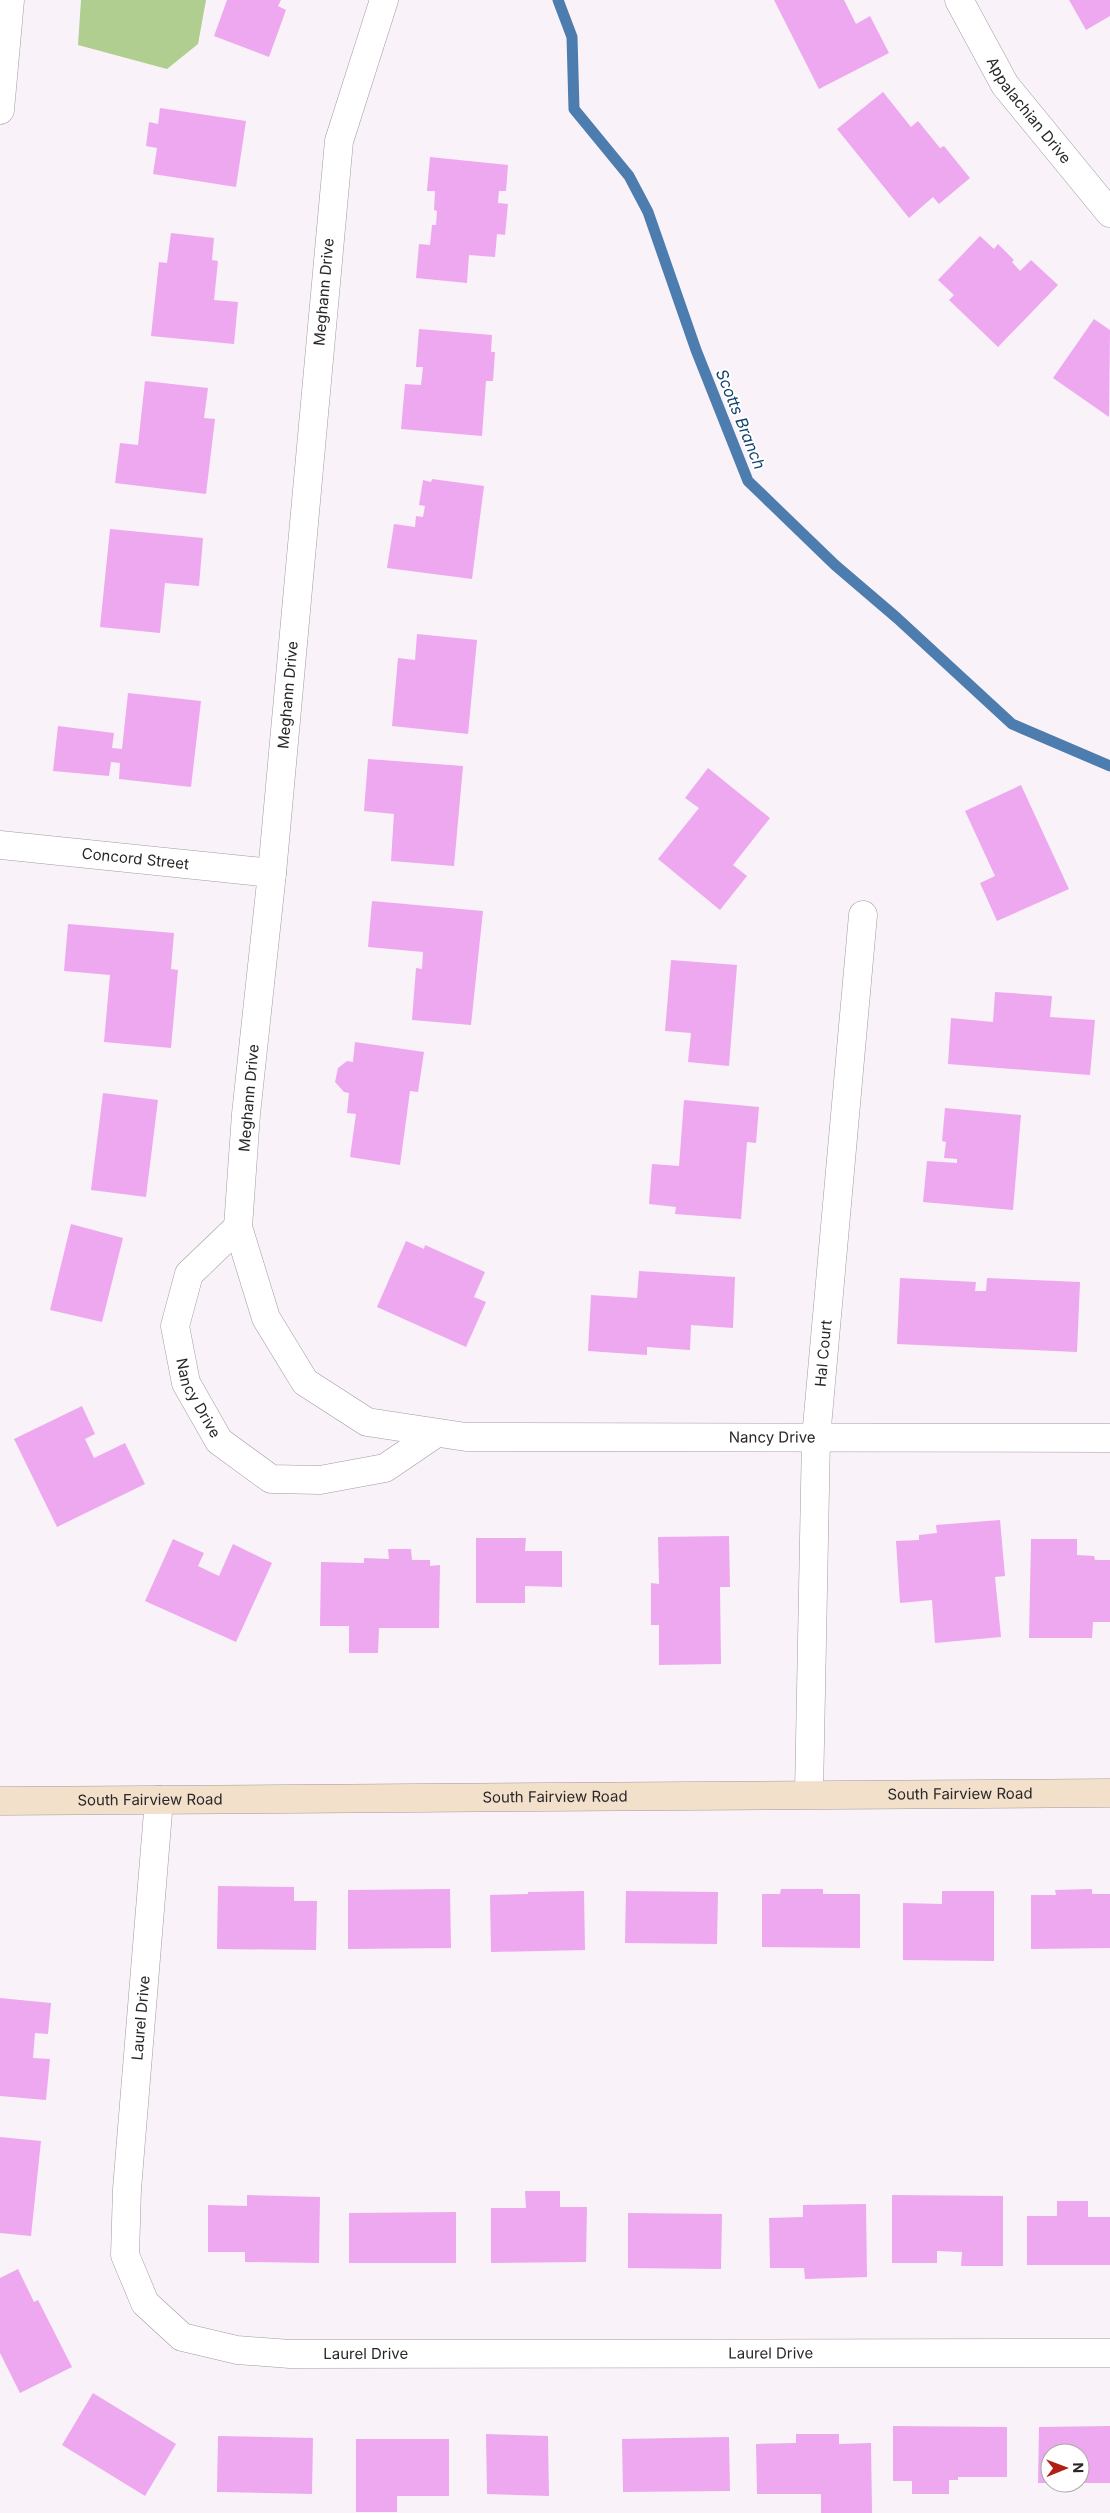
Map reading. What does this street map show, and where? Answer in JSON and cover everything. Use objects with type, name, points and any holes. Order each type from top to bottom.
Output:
[{"type":"street","points":[[0,110],[10,0]]},
{"type":"street","name":"Meghann Drive","points":[[305,1382],[266,1318],[238,1227],[246,1114],[272,873],[339,141],[384,0]]},
{"type":"street","name":"Appalachian Drive","points":[[959,0],[1005,85],[1110,214]]},
{"type":"street","name":"Concord Street","points":[[0,845],[272,873]]},
{"type":"street","name":"Hal Court","points":[[809,1793],[816,1438],[863,915]]},
{"type":"street","name":"Nancy Drive","points":[[238,1227],[189,1274],[175,1326],[186,1383],[219,1441],[271,1478],[320,1480],[385,1468],[435,1434]]},
{"type":"street","name":"Nancy Drive","points":[[305,1382],[367,1422],[435,1434],[466,1437],[1110,1438]]},
{"type":"street","name":"South Fairview Road","points":[[0,1800],[809,1793],[1110,1793]]},
{"type":"street","name":"Laurel Drive","points":[[159,1800],[127,2189],[125,2255],[145,2303],[182,2337],[238,2350],[290,2354],[1110,2353]]},
{"type":"green space","points":[[81,0],[206,0],[198,44],[167,69],[78,45]]},
{"type":"building","points":[[227,0],[281,0],[278,6],[286,10],[269,57],[214,36]]},
{"type":"building","points":[[774,0],[844,0],[856,24],[870,16],[889,53],[819,89]]},
{"type":"building","points":[[1069,0],[1110,0],[1110,16],[1086,30]]},
{"type":"building","points":[[883,92],[911,127],[918,121],[940,148],[944,146],[970,178],[939,204],[933,197],[909,218],[837,129]]},
{"type":"building","points":[[160,108],[246,121],[236,187],[153,174],[157,148],[146,146],[149,122],[158,124]]},
{"type":"building","points":[[430,157],[508,165],[506,191],[499,191],[498,203],[508,204],[505,235],[497,234],[495,257],[469,255],[467,283],[416,278],[419,244],[430,245],[432,225],[436,225],[437,211],[434,210],[435,191],[427,191]]},
{"type":"building","points":[[171,233],[214,238],[212,260],[218,261],[214,300],[238,302],[234,344],[151,336],[159,262],[167,263]]},
{"type":"building","points":[[980,236],[994,249],[998,244],[1014,260],[1012,262],[1020,271],[1031,260],[1058,285],[998,347],[949,300],[954,295],[938,280]]},
{"type":"building","points":[[1094,319],[1110,330],[1109,417],[1053,378]]},
{"type":"building","points":[[419,329],[492,335],[491,352],[495,352],[493,381],[486,381],[482,436],[401,429],[405,384],[421,385],[423,367],[416,367]]},
{"type":"building","points":[[145,381],[208,388],[204,418],[215,419],[206,494],[115,483],[120,443],[138,445]]},
{"type":"building","points":[[432,479],[484,486],[472,579],[387,568],[394,524],[415,527],[416,516],[423,517],[425,506],[419,505],[423,480],[431,482]]},
{"type":"building","points":[[110,529],[203,538],[199,586],[165,583],[160,633],[100,627]]},
{"type":"building","points":[[417,634],[477,640],[468,734],[392,726],[398,658],[415,660]]},
{"type":"building","points":[[128,693],[201,701],[191,787],[119,779],[120,763],[111,762],[109,776],[53,771],[58,726],[114,733],[112,748],[122,749]]},
{"type":"building","points":[[368,759],[463,766],[454,866],[391,861],[394,814],[364,811]]},
{"type":"building","points":[[708,768],[770,818],[733,865],[747,876],[720,910],[658,859],[699,808],[685,798]]},
{"type":"building","points":[[1021,785],[1069,889],[997,921],[980,883],[995,876],[965,811]]},
{"type":"building","points":[[372,901],[483,911],[471,1025],[412,1020],[416,968],[422,969],[423,952],[368,947]]},
{"type":"building","points":[[68,924],[174,933],[171,969],[178,970],[171,1048],[104,1042],[110,975],[64,971]]},
{"type":"building","points":[[671,960],[737,965],[729,1066],[688,1062],[691,1033],[665,1031]]},
{"type":"building","points":[[995,992],[1052,996],[1050,1017],[1095,1020],[1090,1075],[948,1064],[951,1018],[993,1022]]},
{"type":"building","points":[[355,1042],[424,1052],[418,1092],[410,1091],[400,1165],[350,1157],[356,1114],[347,1113],[349,1093],[344,1092],[335,1082],[338,1068],[347,1061],[353,1062]]},
{"type":"building","points":[[103,1093],[158,1100],[146,1197],[91,1190]]},
{"type":"building","points":[[684,1100],[759,1107],[756,1143],[747,1142],[741,1219],[675,1214],[676,1207],[649,1204],[652,1164],[679,1166]]},
{"type":"building","points":[[945,1108],[1021,1115],[1013,1210],[923,1202],[927,1161],[957,1163],[957,1159],[944,1158],[946,1142],[942,1141]]},
{"type":"building","points":[[71,1224],[123,1238],[102,1322],[50,1310]]},
{"type":"building","points":[[406,1241],[424,1249],[425,1245],[485,1272],[474,1297],[486,1302],[466,1347],[377,1307]]},
{"type":"building","points":[[639,1271],[735,1277],[733,1328],[691,1325],[690,1350],[647,1347],[647,1355],[588,1351],[591,1295],[637,1298]]},
{"type":"building","points":[[900,1278],[976,1282],[975,1291],[986,1291],[987,1278],[1080,1282],[1077,1352],[897,1344]]},
{"type":"building","points":[[82,1406],[95,1434],[85,1439],[94,1458],[125,1443],[145,1484],[57,1527],[14,1439]]},
{"type":"building","points":[[1000,1520],[1005,1576],[995,1577],[1001,1637],[935,1643],[932,1600],[900,1603],[896,1541],[919,1540],[919,1535],[937,1533],[936,1525]]},
{"type":"building","points":[[729,1536],[730,1587],[720,1587],[721,1664],[659,1665],[659,1625],[651,1625],[651,1583],[659,1584],[658,1537]]},
{"type":"building","points":[[476,1538],[526,1538],[525,1551],[562,1551],[562,1587],[525,1586],[525,1603],[476,1603]]},
{"type":"building","points":[[173,1539],[204,1553],[198,1566],[219,1576],[233,1544],[272,1563],[236,1642],[145,1601]]},
{"type":"building","points":[[1031,1539],[1077,1539],[1077,1555],[1094,1556],[1095,1560],[1110,1560],[1110,1622],[1093,1622],[1092,1638],[1029,1638]]},
{"type":"building","points":[[388,1549],[411,1549],[412,1560],[430,1560],[430,1566],[440,1565],[439,1628],[379,1628],[378,1653],[349,1653],[349,1626],[320,1626],[321,1562],[364,1563],[364,1558],[389,1559]]},
{"type":"building","points":[[218,1886],[294,1887],[294,1901],[317,1901],[316,1950],[217,1949]]},
{"type":"building","points":[[450,1889],[451,1948],[348,1949],[348,1890]]},
{"type":"building","points":[[781,1889],[823,1889],[823,1894],[860,1894],[860,1948],[762,1947],[762,1894],[780,1894]]},
{"type":"building","points":[[1092,1889],[1092,1894],[1110,1894],[1110,1948],[1031,1949],[1031,1895],[1056,1895],[1055,1890]]},
{"type":"building","points":[[584,1891],[585,1950],[491,1952],[490,1895]]},
{"type":"building","points":[[626,1891],[718,1892],[717,1944],[625,1943]]},
{"type":"building","points":[[942,1891],[994,1891],[994,1961],[903,1960],[903,1903],[942,1904]]},
{"type":"building","points":[[0,1998],[51,2003],[48,2034],[35,2033],[33,2058],[50,2059],[46,2100],[0,2096]]},
{"type":"building","points":[[0,2137],[41,2141],[31,2236],[0,2233]]},
{"type":"building","points":[[525,2191],[560,2191],[560,2207],[587,2207],[586,2262],[491,2263],[491,2208],[526,2208]]},
{"type":"building","points":[[247,2195],[320,2197],[319,2263],[245,2262],[245,2252],[208,2252],[208,2205],[247,2206]]},
{"type":"building","points":[[892,2195],[1003,2196],[1003,2266],[961,2266],[962,2252],[937,2251],[937,2263],[892,2263]]},
{"type":"building","points":[[1057,2201],[1088,2201],[1088,2217],[1110,2217],[1110,2265],[1027,2265],[1027,2216],[1057,2216]]},
{"type":"building","points":[[866,2204],[867,2277],[805,2279],[804,2268],[770,2268],[769,2218],[803,2217],[803,2205]]},
{"type":"building","points":[[456,2212],[456,2263],[349,2263],[349,2213]]},
{"type":"building","points":[[628,2213],[722,2214],[721,2269],[628,2268]]},
{"type":"building","points":[[18,2269],[34,2302],[38,2300],[72,2367],[20,2393],[0,2353],[0,2278]]},
{"type":"building","points":[[93,2393],[176,2444],[145,2496],[62,2445]]},
{"type":"building","points":[[893,2426],[1007,2427],[1007,2477],[958,2477],[958,2480],[949,2480],[949,2494],[912,2494],[912,2481],[893,2481]]},
{"type":"building","points":[[1110,2426],[1110,2483],[1090,2483],[1090,2443],[1040,2443],[1040,2483],[1038,2483],[1039,2427]]},
{"type":"building","points":[[486,2434],[548,2436],[549,2496],[487,2494]]},
{"type":"building","points":[[796,2434],[839,2434],[839,2444],[871,2443],[872,2513],[821,2513],[821,2494],[757,2494],[756,2444],[796,2443]]},
{"type":"building","points":[[218,2436],[313,2438],[312,2494],[217,2492]]},
{"type":"building","points":[[729,2437],[730,2491],[623,2492],[622,2439]]},
{"type":"building","points":[[356,2439],[449,2439],[449,2496],[397,2496],[397,2512],[356,2512]]},
{"type":"waterway","name":"Scotts Branch","points":[[558,0],[572,37],[574,109],[629,176],[648,212],[696,350],[748,481],[835,565],[897,618],[1012,724],[1110,766]]}]
